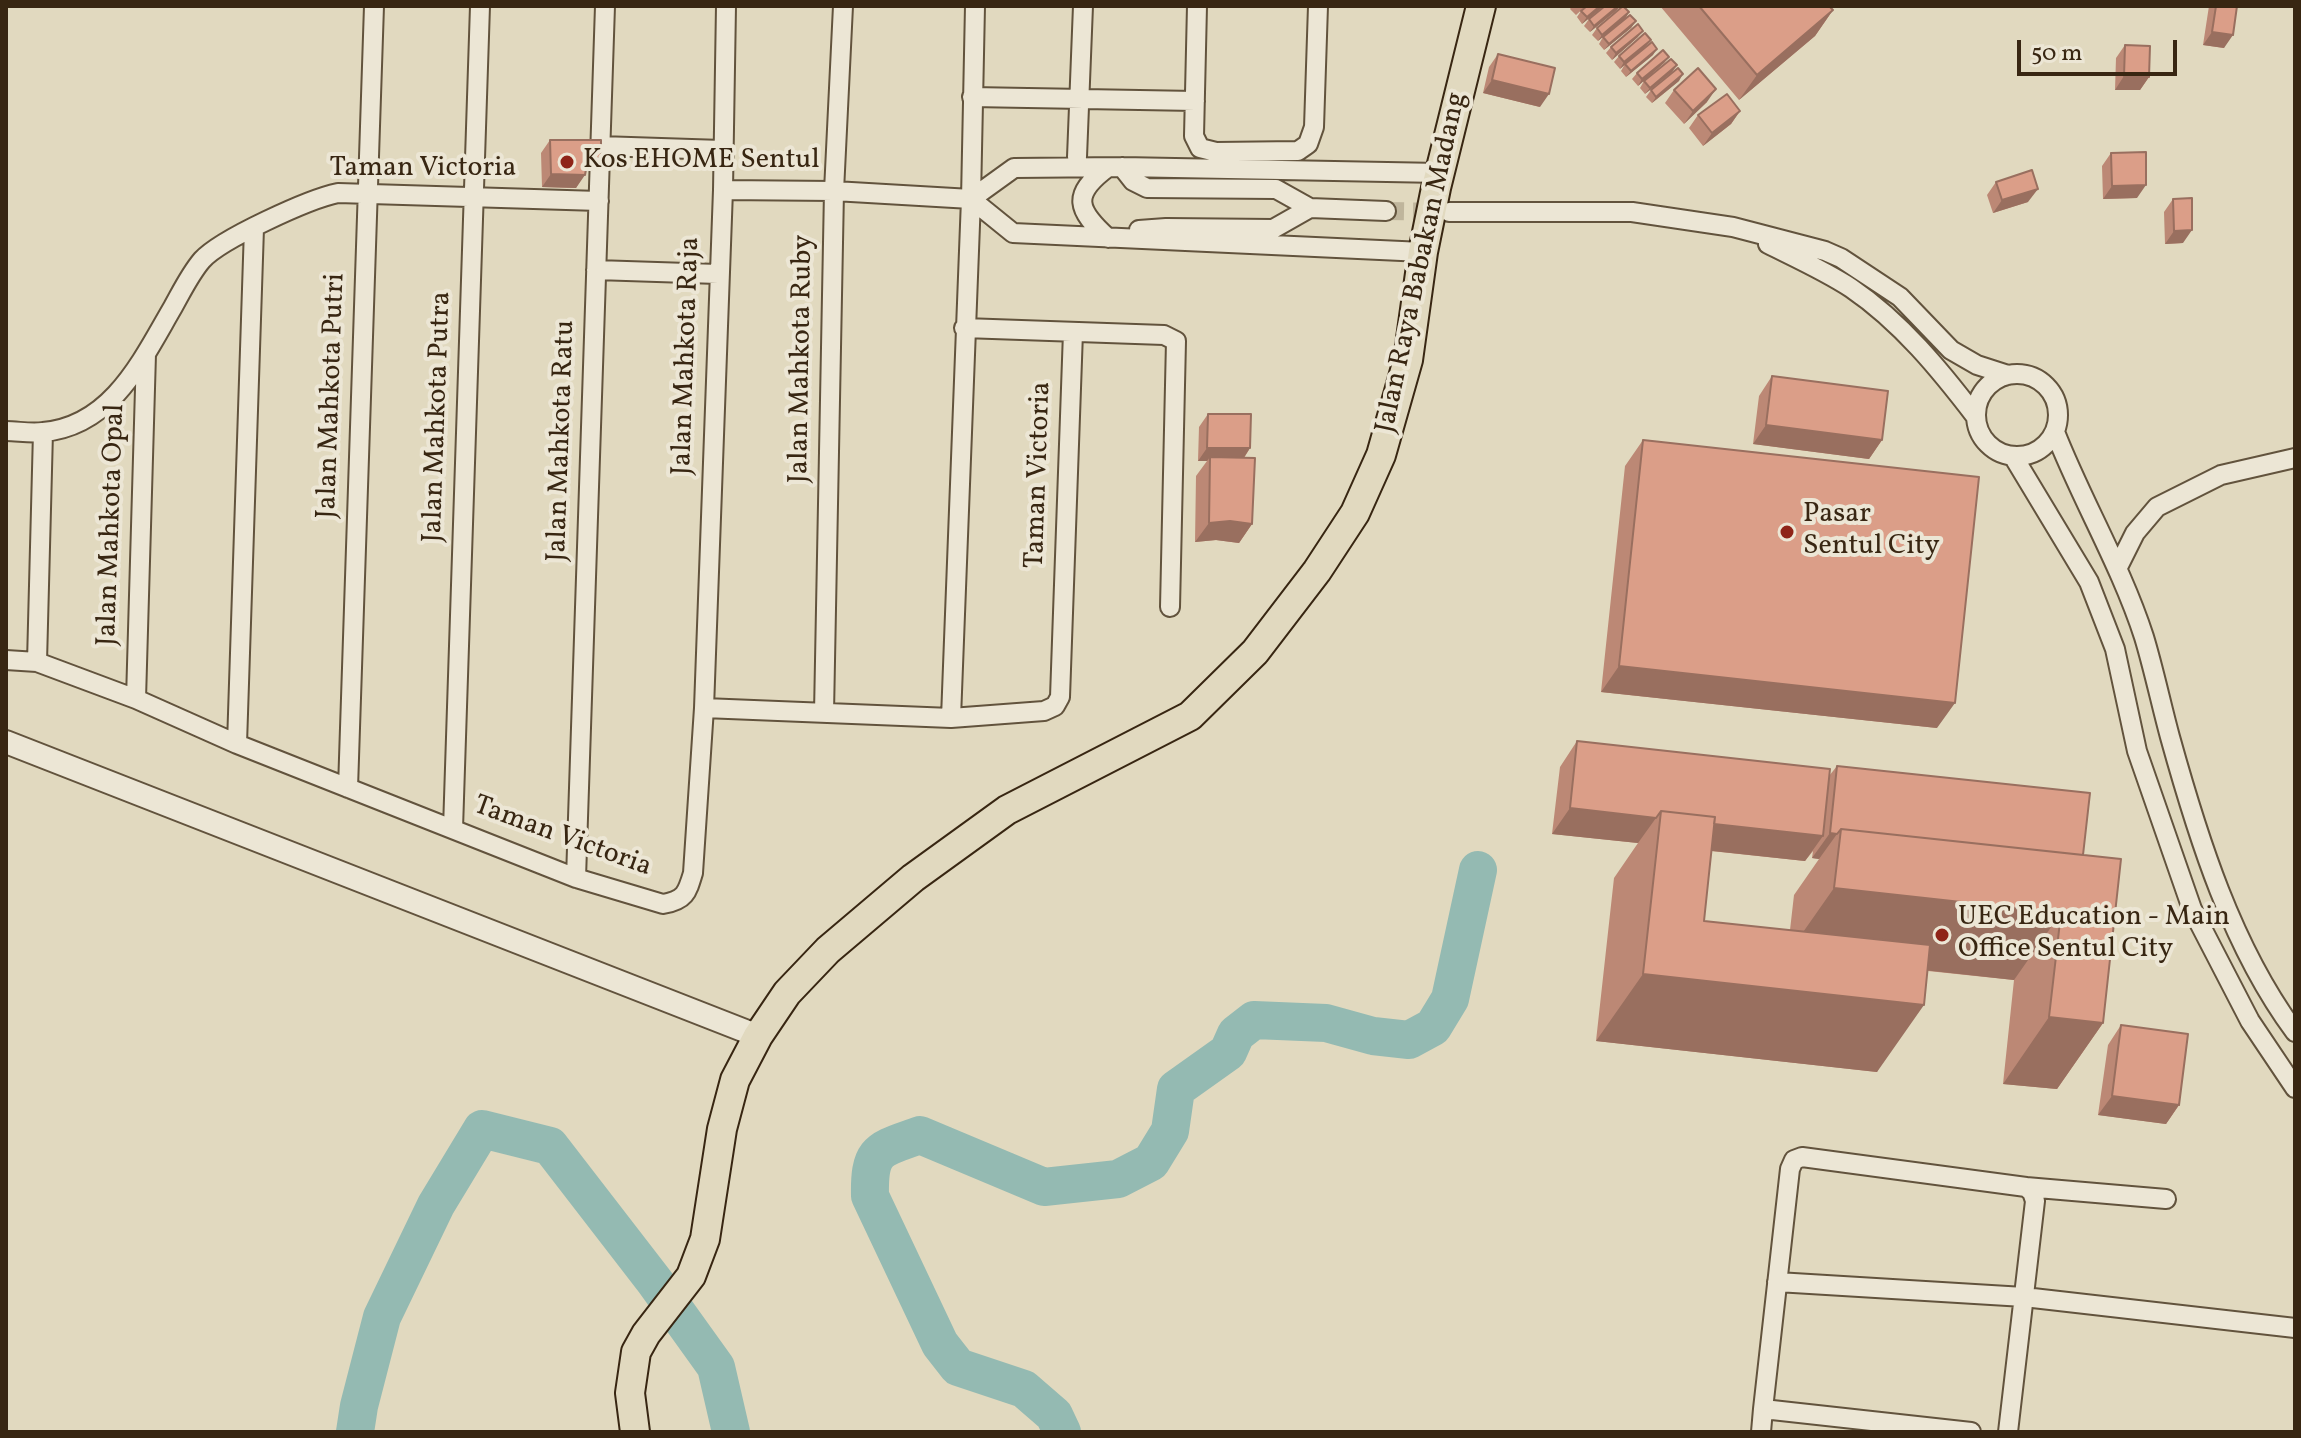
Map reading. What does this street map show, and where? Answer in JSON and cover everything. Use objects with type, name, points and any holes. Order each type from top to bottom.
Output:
[{"type":"main road","name":"Jalan Raya Babakan Madang","points":[[635,1432],[630,1393],[636,1352],[646,1334],[691,1276],[705,1239],[722,1129],[735,1080],[758,1036],[787,993],[828,950],[913,878],[1007,810],[1190,716],[1255,652],[1317,571],[1355,513],[1374,471],[1408,360],[1423,252],[1481,6]]},
{"type":"street","name":"Jalan Mahkota Putri","points":[[348,788],[374,6]]},
{"type":"street","name":"Jalan Mahkota Putra","points":[[453,829],[480,6]]},
{"type":"street","name":"Jalan Mahkota Ratu","points":[[576,878],[605,6]]},
{"type":"street","name":"Jalan Mahkota Raja","points":[[704,708],[723,190],[726,6]]},
{"type":"street","name":"Jalan Mahkota Ruby","points":[[824,713],[834,191],[843,6]]},
{"type":"street","points":[[951,718],[971,199],[975,6]]},
{"type":"street","points":[[1077,157],[1083,6]]},
{"type":"street","points":[[1197,6],[1194,136],[1200,148],[1206,151],[1304,149],[1313,136],[1314,127],[1318,6]]},
{"type":"street","points":[[972,97],[1195,101]]},
{"type":"street","points":[[600,146],[722,150]]},
{"type":"street","points":[[1114,167],[1147,188],[1276,189],[1310,208],[1386,211]]},
{"type":"street","points":[[1114,167],[1089,182],[1082,201],[1088,220],[1115,238]]},
{"type":"street","points":[[971,199],[1014,168],[1440,173]]},
{"type":"street","points":[[723,190],[834,191],[971,199],[1013,233],[1423,252]]},
{"type":"street","name":"Taman Victoria","points":[[6,431],[43,432],[94,415],[112,401],[146,353],[202,260],[216,248],[319,197],[338,193],[367,193],[599,201]]},
{"type":"street","points":[[1115,238],[1142,228],[1273,229],[1310,208]]},
{"type":"street","points":[[1449,212],[1632,212],[1733,227],[1841,258],[1900,297],[1951,350],[1977,365],[2008,375]]},
{"type":"street","points":[[1733,227],[1851,288],[1881,312],[1942,372],[1976,417],[1982,436],[1990,446],[2013,456],[2038,451],[2055,432],[2058,419],[2052,394],[2033,377],[2021,374],[1996,379],[1986,388],[1980,398],[1976,417]]},
{"type":"street","points":[[237,744],[254,228]]},
{"type":"street","points":[[596,270],[718,274]]},
{"type":"street","points":[[964,328],[1164,335],[1176,341],[1170,607]]},
{"type":"street","name":"Taman Victoria","points":[[6,660],[37,662],[136,699],[237,744],[576,878],[663,904],[678,901],[688,891],[693,873],[704,708],[951,718],[1044,711],[1055,706],[1060,697],[1073,332]]},
{"type":"street","name":"Jalan Mahkota Opal","points":[[136,699],[146,353]]},
{"type":"street","points":[[37,662],[43,432]]},
{"type":"street","points":[[2055,432],[2118,567],[2144,637],[2171,741],[2210,865],[2259,975],[2295,1032]]},
{"type":"street","points":[[2013,456],[2089,582],[2115,649],[2137,751],[2192,909],[2250,1021],[2295,1088]]},
{"type":"street","points":[[2118,567],[2135,533],[2157,507],[2221,475],[2295,458]]},
{"type":"street","points":[[6,742],[758,1036]]},
{"type":"street","points":[[1761,1432],[1790,1169],[1794,1160],[1802,1157],[2026,1187],[2166,1199]]},
{"type":"street","points":[[2008,1432],[2035,1201],[2026,1187]]},
{"type":"street","points":[[1777,1282],[2024,1297],[2295,1328]]},
{"type":"street","points":[[1763,1409],[1971,1432]]},
{"type":"building","points":[[1587,6],[1600,6],[1587,17],[1581,11]]},
{"type":"building","points":[[1605,6],[1618,6],[1594,26],[1589,19]]},
{"type":"building","points":[[1623,6],[1629,12],[1602,35],[1597,28]]},
{"type":"building","points":[[1699,6],[1829,6],[1833,10],[1757,75]]},
{"type":"building","points":[[2216,6],[2237,6],[2233,35],[2212,32]]},
{"type":"building","points":[[1630,15],[1636,21],[1609,44],[1603,37]]},
{"type":"building","points":[[1638,24],[1643,31],[1616,53],[1611,47]]},
{"type":"building","points":[[1645,33],[1651,40],[1624,62],[1619,56]]},
{"type":"building","points":[[1652,42],[1657,49],[1631,71],[1625,64]]},
{"type":"building","points":[[2125,45],[2150,46],[2149,77],[2124,76]]},
{"type":"building","points":[[1663,50],[1669,57],[1642,79],[1637,73]]},
{"type":"building","points":[[1498,54],[1555,68],[1549,94],[1492,80]]},
{"type":"building","points":[[1671,59],[1677,65],[1650,88],[1644,81]]},
{"type":"building","points":[[1678,68],[1683,74],[1656,97],[1651,90]]},
{"type":"building","points":[[1698,68],[1716,89],[1693,111],[1674,90]]},
{"type":"building","points":[[1727,94],[1740,111],[1712,133],[1698,115]]},
{"type":"building","points":[[550,140],[601,140],[601,158],[588,158],[585,175],[551,174]]},
{"type":"building","points":[[2146,152],[2146,185],[2112,186],[2111,153]]},
{"type":"building","points":[[2032,170],[2038,189],[2002,200],[1996,182]]},
{"type":"building","points":[[2192,198],[2192,230],[2174,231],[2173,199]]},
{"type":"building","points":[[1772,376],[1888,391],[1882,440],[1766,425]]},
{"type":"building","points":[[1208,414],[1251,414],[1250,448],[1207,448]]},
{"type":"building","points":[[1643,440],[1979,477],[1955,703],[1619,666]]},
{"type":"building","points":[[1210,457],[1255,458],[1252,524],[1230,521],[1209,523]]},
{"type":"building","points":[[1577,741],[1830,769],[1823,836],[1714,824],[1715,817],[1661,811],[1656,818],[1570,808]]},
{"type":"building","points":[[1837,766],[2090,793],[2083,855],[1841,829],[1837,834],[1830,833]]},
{"type":"building","points":[[1661,811],[1715,817],[1704,921],[1930,945],[1924,1005],[1643,974]]},
{"type":"building","points":[[1841,829],[2121,859],[2103,1023],[2049,1017],[2061,913],[1834,888]]},
{"type":"building","points":[[2121,1025],[2188,1034],[2179,1105],[2112,1096]]},
{"type":"waterway","points":[[1062,1432],[1054,1415],[1024,1389],[958,1367],[940,1344],[870,1196],[872,1168],[879,1153],[920,1135],[1044,1187],[1118,1179],[1151,1162],[1170,1131],[1176,1089],[1228,1052],[1236,1034],[1254,1020],[1326,1023],[1373,1036],[1409,1040],[1433,1027],[1450,999],[1478,870]]},
{"type":"waterway","points":[[355,1432],[382,1317],[436,1205],[482,1129],[550,1146],[716,1367],[731,1432]]},
{"type":"tunnel","points":[[1386,211],[1442,212]]},
{"type":"place","name":"Kos EHOME Sentul","points":[[567,162]]},
{"type":"place","name":"Pasar Sentul City","points":[[1787,532]]},
{"type":"place","name":"UEC Education - Main Office Sentul City","points":[[1942,935]]}]
